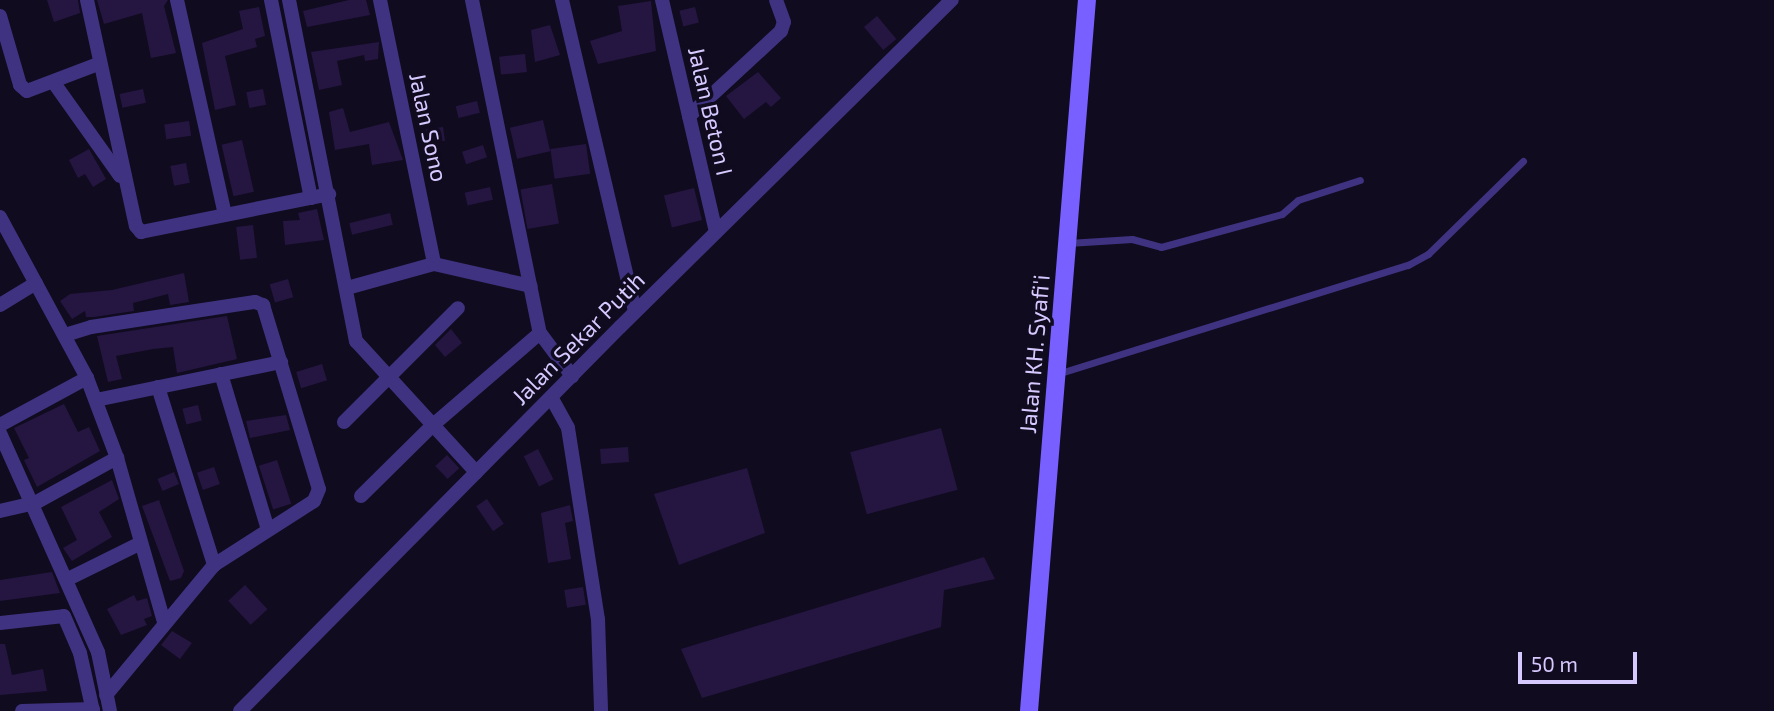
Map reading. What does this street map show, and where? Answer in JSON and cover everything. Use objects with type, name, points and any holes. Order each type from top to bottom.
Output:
[{"type":"main road","name":"Jalan KH. Syafi'i","points":[[1030,711],[1087,0]]},
{"type":"street","points":[[87,0],[98,64],[136,226],[141,232],[329,194]]},
{"type":"street","points":[[177,0],[225,215]]},
{"type":"street","points":[[271,0],[311,198]]},
{"type":"street","points":[[289,0],[356,341],[476,472]]},
{"type":"street","name":"Jalan Sono","points":[[380,0],[434,264]]},
{"type":"street","points":[[472,0],[540,333],[572,376]]},
{"type":"street","points":[[562,0],[635,311]]},
{"type":"street","name":"Jalan Beton I","points":[[662,0],[716,232]]},
{"type":"street","name":"Jalan Sekar Putih","points":[[240,711],[635,311],[952,0]]},
{"type":"street","points":[[689,116],[781,32],[783,22],[778,1]]},
{"type":"street","points":[[0,16],[20,85],[34,91],[98,64]]},
{"type":"street","points":[[54,83],[126,183]]},
{"type":"street","points":[[0,217],[65,335],[96,400],[117,458],[164,622]]},
{"type":"street","points":[[347,288],[434,264],[531,288]]},
{"type":"street","points":[[0,305],[36,283]]},
{"type":"street","points":[[65,335],[92,327],[255,302],[267,312],[319,496],[214,565],[106,695]]},
{"type":"street","points":[[345,422],[458,308]]},
{"type":"street","points":[[361,496],[433,425],[540,333]]},
{"type":"street","points":[[96,400],[281,362]]},
{"type":"street","points":[[221,374],[268,530]]},
{"type":"street","points":[[0,425],[87,378]]},
{"type":"street","points":[[158,387],[214,565]]},
{"type":"street","points":[[551,397],[568,428],[594,592],[601,711]]},
{"type":"street","points":[[0,433],[35,503],[98,652],[110,711]]},
{"type":"street","points":[[0,511],[35,503],[117,458]]},
{"type":"street","points":[[68,579],[141,543]]},
{"type":"street","points":[[0,623],[64,616],[80,653],[93,710],[22,711]]},
{"type":"lane","points":[[1057,374],[1408,265],[1428,254],[1523,161]]},
{"type":"lane","points":[[1067,243],[1132,239],[1161,247],[1282,214],[1298,200],[1360,180]]},
{"type":"building","points":[[47,0],[78,0],[80,13],[54,22]]},
{"type":"building","points":[[97,0],[168,0],[164,6],[176,53],[151,58],[142,13],[104,24]]},
{"type":"building","points":[[349,0],[366,0],[370,15],[307,27],[303,11]]},
{"type":"building","points":[[651,1],[656,51],[598,64],[590,41],[622,31],[618,6]]},
{"type":"building","points":[[259,7],[265,36],[255,39],[257,47],[225,56],[236,105],[215,110],[202,43],[243,29],[239,11]]},
{"type":"building","points":[[695,7],[699,23],[683,26],[679,11]]},
{"type":"building","points":[[877,16],[896,39],[883,50],[864,27]]},
{"type":"building","points":[[550,25],[560,55],[535,62],[531,30]]},
{"type":"building","points":[[379,42],[378,59],[365,61],[364,55],[337,61],[342,85],[319,90],[311,52]]},
{"type":"building","points":[[525,54],[527,72],[501,75],[499,57]]},
{"type":"building","points":[[758,72],[781,98],[771,107],[766,102],[744,119],[726,96]]},
{"type":"building","points":[[143,89],[146,103],[122,108],[120,94]]},
{"type":"building","points":[[263,89],[266,105],[249,108],[246,92]]},
{"type":"building","points":[[477,101],[480,113],[459,118],[456,106]]},
{"type":"building","points":[[343,108],[350,132],[389,122],[403,160],[372,165],[369,144],[335,150],[329,112]]},
{"type":"building","points":[[543,120],[550,151],[517,159],[510,128]]},
{"type":"building","points":[[189,121],[191,136],[166,139],[164,124]]},
{"type":"building","points":[[443,127],[445,141],[424,144],[422,130]]},
{"type":"building","points":[[242,140],[254,192],[233,196],[222,145]]},
{"type":"building","points":[[586,144],[590,174],[555,179],[550,149]]},
{"type":"building","points":[[483,145],[487,157],[466,164],[462,152]]},
{"type":"building","points":[[89,149],[106,179],[93,187],[85,174],[78,178],[69,160]]},
{"type":"building","points":[[186,163],[190,183],[174,186],[170,166]]},
{"type":"building","points":[[552,184],[559,223],[527,229],[520,190]]},
{"type":"building","points":[[490,187],[493,200],[468,206],[465,193]]},
{"type":"building","points":[[694,188],[702,220],[672,228],[664,195]]},
{"type":"building","points":[[317,209],[324,240],[285,245],[283,221],[300,220],[298,213]]},
{"type":"building","points":[[390,213],[393,225],[352,235],[349,223]]},
{"type":"building","points":[[253,225],[257,258],[240,260],[236,227]]},
{"type":"building","points":[[184,273],[189,302],[170,305],[168,294],[133,303],[134,311],[86,317],[85,311],[72,319],[60,301],[70,294],[112,290]]},
{"type":"building","points":[[288,279],[293,297],[275,303],[270,284]]},
{"type":"building","points":[[227,316],[237,359],[177,373],[173,347],[153,349],[116,356],[122,379],[108,382],[97,336]]},
{"type":"building","points":[[451,329],[462,343],[445,357],[435,345]]},
{"type":"building","points":[[322,364],[327,380],[301,388],[296,372]]},
{"type":"building","points":[[64,404],[78,432],[89,427],[100,451],[37,487],[24,460],[29,458],[14,428]]},
{"type":"building","points":[[198,405],[202,421],[186,424],[182,409]]},
{"type":"building","points":[[286,415],[290,430],[250,438],[246,421]]},
{"type":"building","points":[[941,428],[958,490],[867,514],[850,452]]},
{"type":"building","points":[[628,447],[629,462],[601,464],[600,449]]},
{"type":"building","points":[[538,449],[553,479],[539,487],[524,456]]},
{"type":"building","points":[[447,455],[459,468],[448,479],[435,466]]},
{"type":"building","points":[[277,460],[291,504],[273,510],[259,466]]},
{"type":"building","points":[[214,467],[220,484],[203,490],[197,473]]},
{"type":"building","points":[[747,468],[765,533],[679,565],[654,494]]},
{"type":"building","points":[[174,472],[179,484],[163,491],[157,479]]},
{"type":"building","points":[[112,480],[119,499],[99,512],[112,537],[72,561],[63,548],[77,540],[61,507]]},
{"type":"building","points":[[487,499],[504,524],[493,531],[476,506]]},
{"type":"building","points":[[159,500],[184,571],[181,578],[170,581],[142,506]]},
{"type":"building","points":[[570,505],[573,521],[565,523],[571,559],[548,563],[541,513]]},
{"type":"building","points":[[984,557],[995,579],[944,590],[941,627],[702,698],[681,649]]},
{"type":"building","points":[[52,572],[60,593],[0,601],[0,580]]},
{"type":"building","points":[[245,585],[268,609],[251,625],[228,601]]},
{"type":"building","points":[[583,587],[586,605],[567,608],[564,590]]},
{"type":"building","points":[[134,595],[137,601],[147,598],[152,616],[144,619],[147,625],[121,635],[107,609]]},
{"type":"building","points":[[172,631],[192,643],[180,659],[161,645]]},
{"type":"building","points":[[0,644],[5,644],[12,675],[43,669],[47,691],[0,695]]}]
